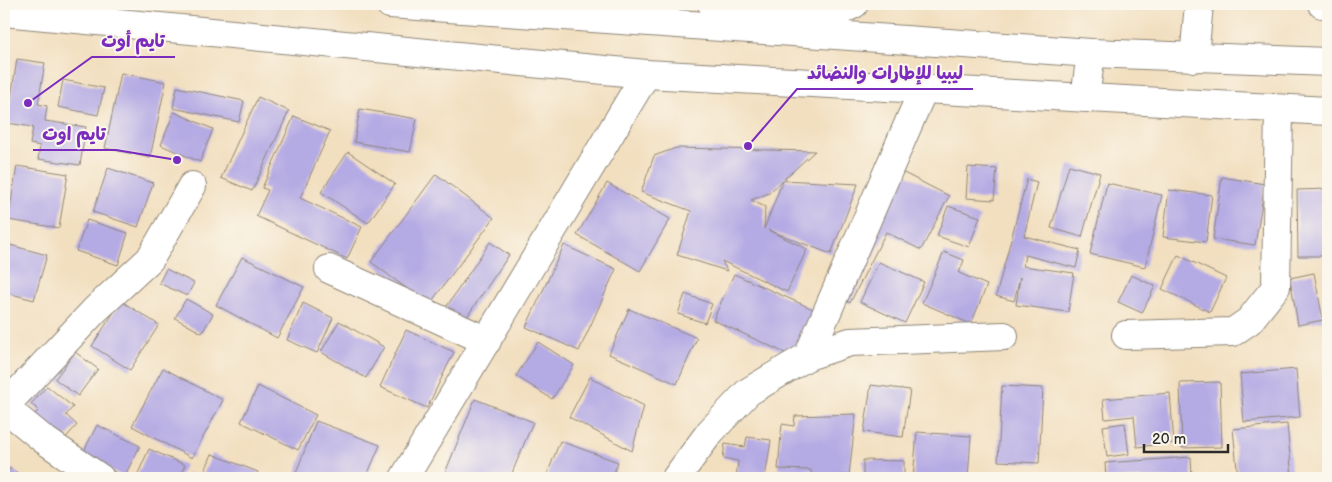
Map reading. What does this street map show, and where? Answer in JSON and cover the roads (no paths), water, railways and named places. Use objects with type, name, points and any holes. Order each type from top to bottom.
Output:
[{"type":"main road","points":[[390,4],[1091,53],[1328,62]]},
{"type":"main road","points":[[712,4],[826,18],[854,4]]},
{"type":"main road","points":[[1194,58],[1199,4]]},
{"type":"main road","points":[[1322,4],[1328,4]]},
{"type":"main road","points":[[4,12],[646,74],[1328,111]]},
{"type":"main road","points":[[1085,98],[1091,53]]},
{"type":"main road","points":[[404,478],[646,74]]},
{"type":"main road","points":[[808,356],[923,90]]},
{"type":"main road","points":[[1126,335],[1233,332],[1249,321],[1265,304],[1276,287],[1279,109]]},
{"type":"main road","points":[[100,478],[76,464],[4,406],[95,310],[150,259],[192,186]]},
{"type":"main road","points":[[329,269],[487,341]]},
{"type":"main road","points":[[676,478],[710,432],[748,392],[808,356],[850,342],[1004,336]]},
{"type":"place","name":"تايم أوت","points":[[28,103]]},
{"type":"place","name":"ليبيا للإطارات والنضائد","points":[[748,146]]},
{"type":"place","name":"تايم اوت","points":[[177,160]]}]
